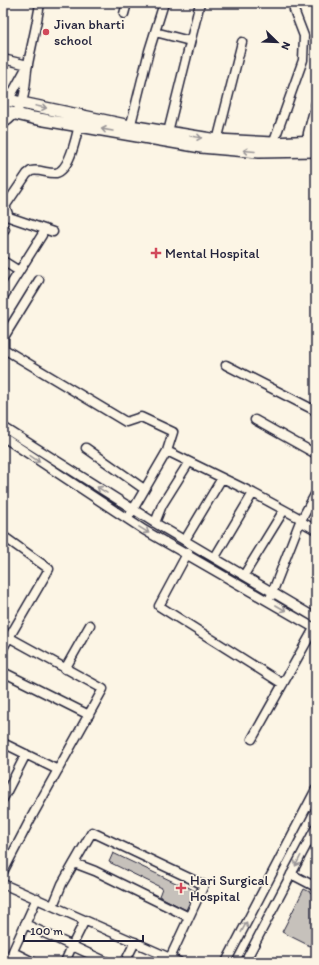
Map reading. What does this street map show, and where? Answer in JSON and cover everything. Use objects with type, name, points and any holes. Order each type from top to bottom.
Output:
[{"type":"main road","points":[[6,99],[130,130]]},
{"type":"main road","points":[[3,111],[79,125],[130,130],[216,144],[272,147],[312,146]]},
{"type":"street","points":[[3,124],[16,114],[22,103],[28,66],[37,28],[40,3]]},
{"type":"street","points":[[124,14],[127,3]]},
{"type":"street","points":[[130,130],[164,3]]},
{"type":"street","points":[[166,136],[200,3]]},
{"type":"street","points":[[272,147],[303,60],[304,36],[294,10]]},
{"type":"street","points":[[155,32],[190,41]]},
{"type":"street","points":[[216,144],[242,42]]},
{"type":"street","points":[[3,59],[28,66]]},
{"type":"street","points":[[3,111],[6,99],[28,66]]},
{"type":"street","points":[[312,146],[312,114],[316,103]]},
{"type":"street","points":[[53,232],[9,217],[6,204],[27,174],[31,171],[59,172],[72,154],[79,125]]},
{"type":"street","points":[[3,297],[42,235]]},
{"type":"street","points":[[3,261],[19,271]]},
{"type":"street","points":[[39,280],[4,337],[4,348],[126,422],[141,417],[173,432],[167,451],[128,519]]},
{"type":"street","points":[[226,365],[316,411]]},
{"type":"street","points":[[255,420],[316,454]]},
{"type":"street","points":[[3,427],[155,523],[215,557],[316,618]]},
{"type":"street","points":[[3,437],[186,555],[316,627],[252,739]]},
{"type":"street","points":[[86,448],[144,490]]},
{"type":"street","points":[[167,451],[252,493],[284,510],[316,530]]},
{"type":"street","points":[[155,523],[162,505],[189,462]]},
{"type":"street","points":[[185,540],[222,478]]},
{"type":"street","points":[[215,557],[252,493]]},
{"type":"street","points":[[268,601],[301,520],[316,493]]},
{"type":"street","points":[[244,575],[284,510]]},
{"type":"street","points":[[3,536],[49,568],[6,636],[3,648]]},
{"type":"street","points":[[192,545],[159,606],[283,684]]},
{"type":"street","points":[[65,668],[90,625]]},
{"type":"street","points":[[3,872],[103,689],[6,636]]},
{"type":"street","points":[[3,672],[89,715]]},
{"type":"street","points":[[3,742],[58,770]]},
{"type":"street","points":[[3,799],[26,754]]},
{"type":"street","points":[[226,962],[316,789]]},
{"type":"street","points":[[245,962],[316,827]]},
{"type":"street","points":[[53,906],[62,884],[92,832],[204,885],[170,958]]},
{"type":"street","points":[[74,863],[95,871],[189,917]]},
{"type":"street","points":[[291,874],[316,888]]},
{"type":"street","points":[[3,884],[179,962]]},
{"type":"street","points":[[8,962],[37,898]]},
{"type":"street","points":[[65,962],[85,920]]},
{"type":"street","points":[[25,924],[107,962]]},
{"type":"street","points":[[125,962],[135,942]]},
{"type":"street","points":[[13,952],[34,962]]},
{"type":"building","points":[[113,853],[178,884],[179,882],[195,891],[186,910],[159,896],[162,888],[109,862]]},
{"type":"building","points":[[304,889],[316,895],[316,934],[310,946],[282,932]]},
{"type":"place","name":"Jivan bharti school","points":[[46,32]]},
{"type":"place","name":"Mental Hospital","points":[[156,253]]},
{"type":"place","name":"Hari Surgical Hospital","points":[[181,888]]}]
